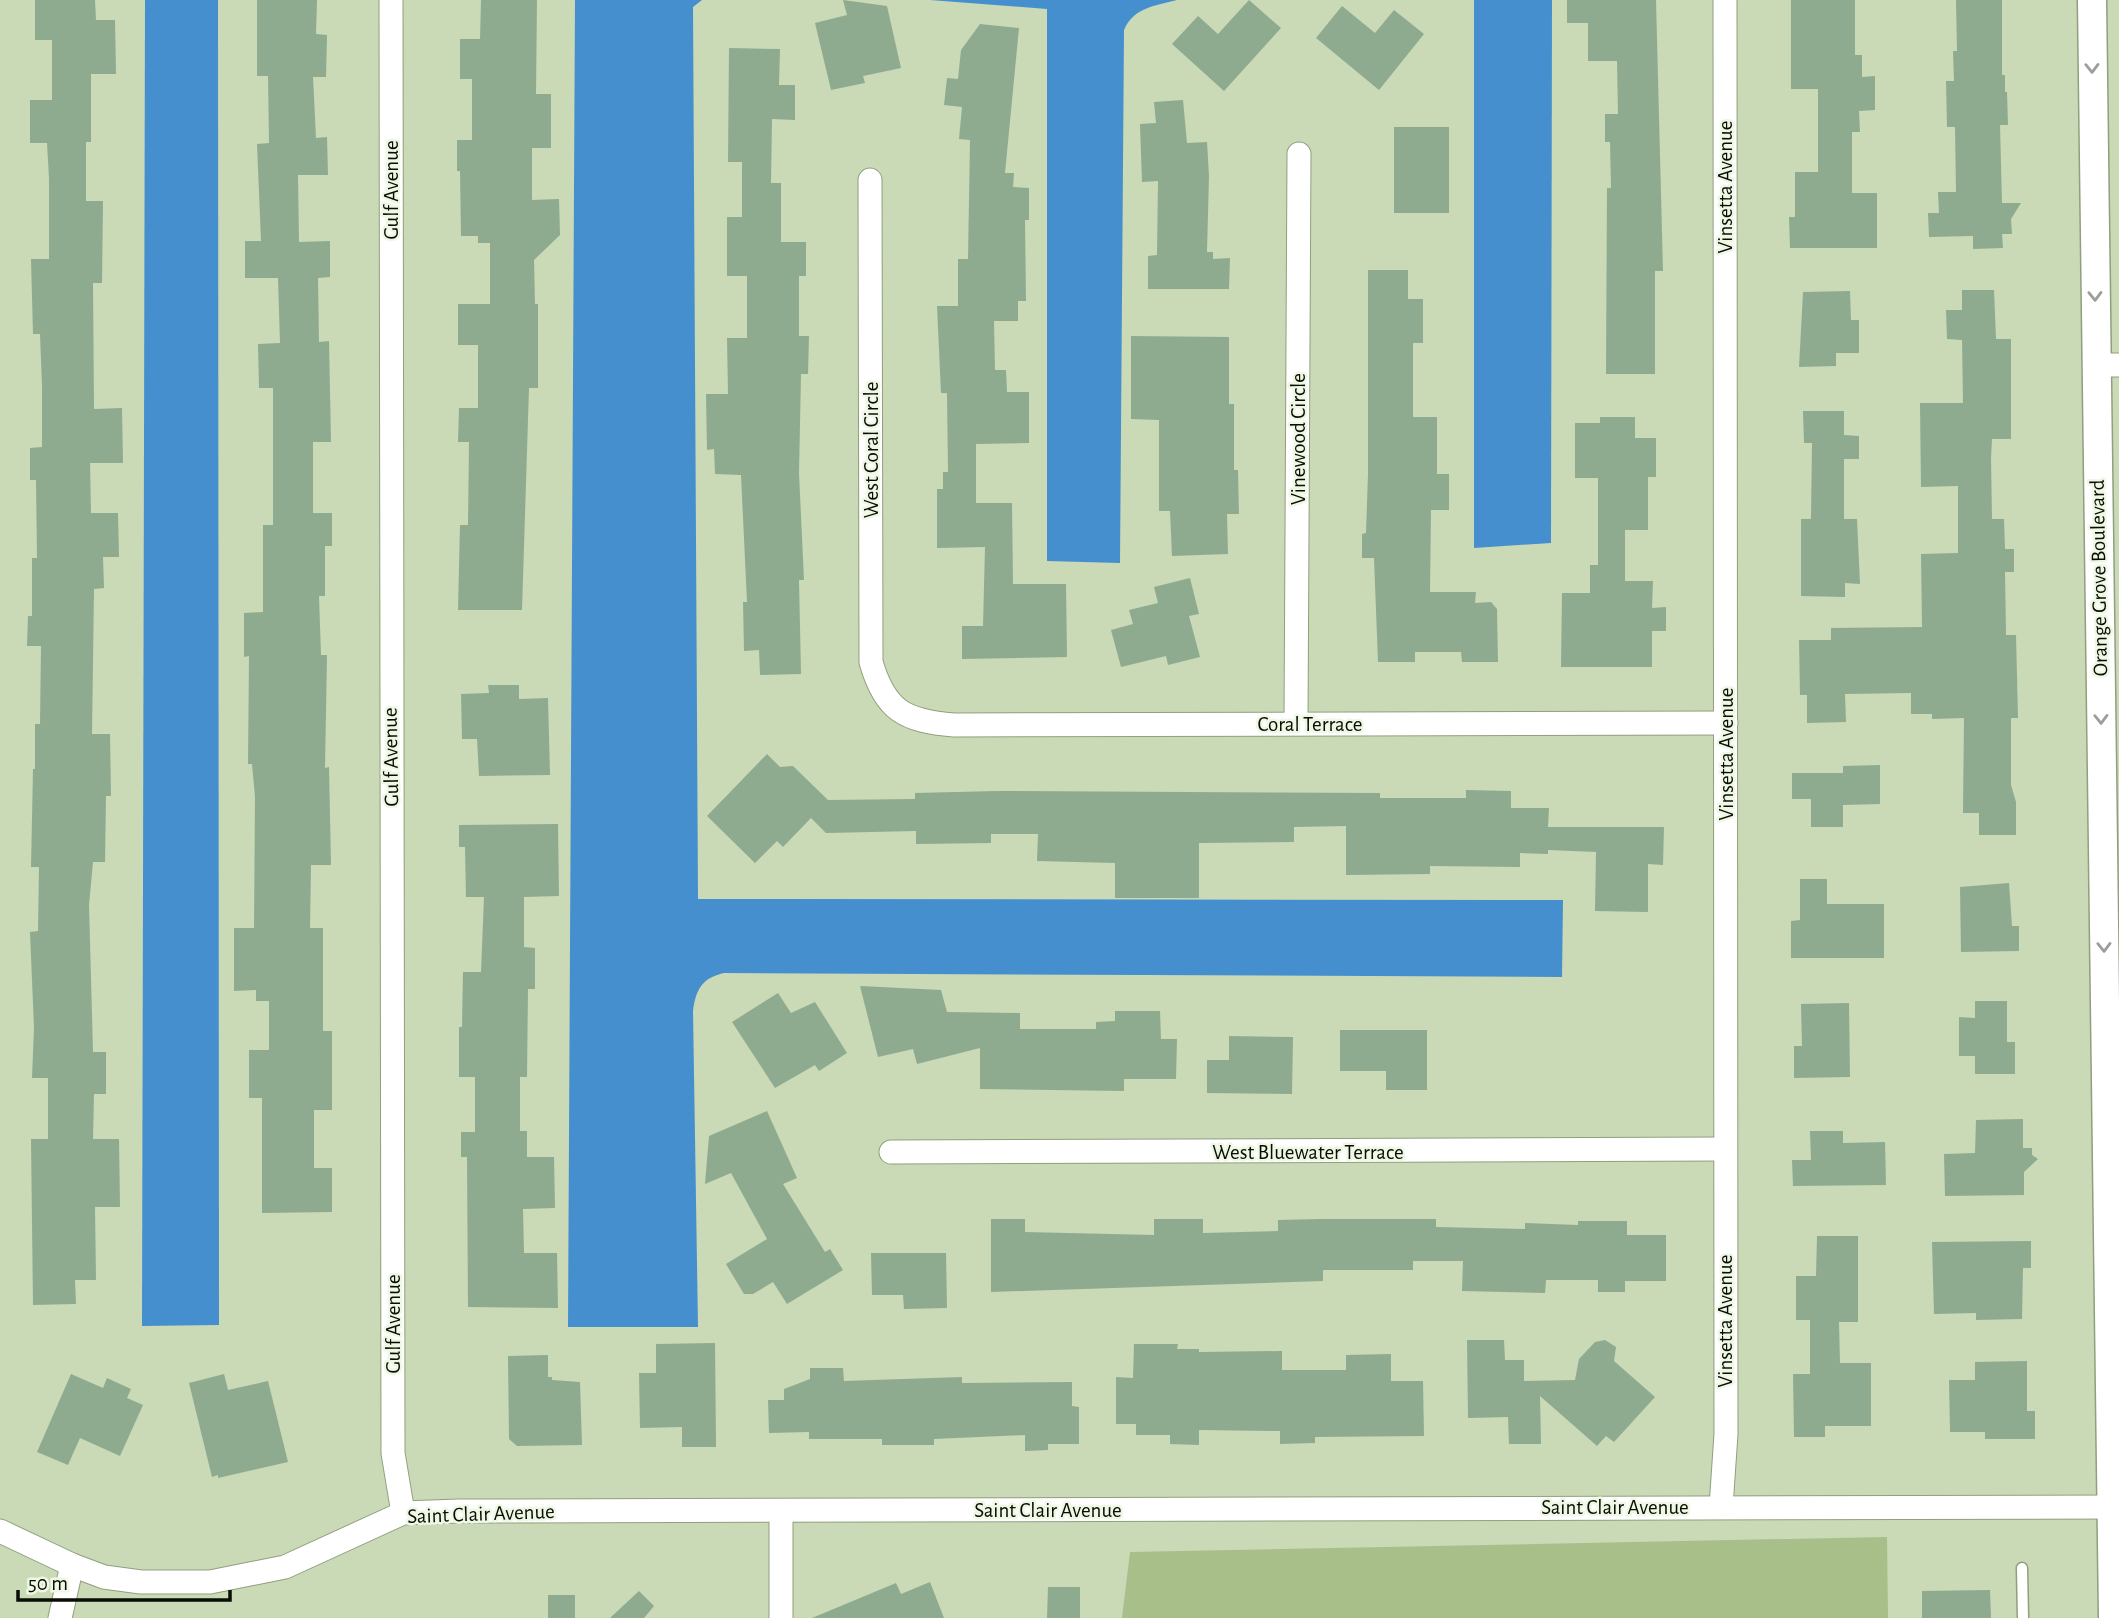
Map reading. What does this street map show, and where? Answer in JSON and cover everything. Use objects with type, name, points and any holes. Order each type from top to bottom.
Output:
[{"type":"street","name":"Gulf Avenue","points":[[391,0],[393,1453],[403,1513]]},
{"type":"street","name":"Vinsetta Avenue","points":[[1721,1507],[1726,1434],[1725,0]]},
{"type":"street","name":"Orange Grove Boulevard","points":[[2092,0],[2108,365],[2115,1507],[2113,1618]]},
{"type":"street","name":"Vinewood Circle","points":[[1296,723],[1299,154]]},
{"type":"street","name":"West Coral Circle","points":[[870,180],[871,662],[878,688],[898,712]]},
{"type":"street","name":"Coral Terrace","points":[[898,712],[926,723],[954,725],[1726,723]]},
{"type":"street","name":"West Bluewater Terrace","points":[[891,1152],[1725,1149]]},
{"type":"street","name":"Saint Clair Avenue","points":[[0,1531],[104,1577],[141,1581],[210,1582],[244,1577],[319,1554],[403,1513],[2115,1507]]},
{"type":"street","points":[[781,1512],[781,1618]]},
{"type":"street","points":[[60,1618],[72,1565]]},
{"type":"lane","points":[[2022,1567],[2023,1618]]},
{"type":"green space","points":[[1887,1537],[1888,1618],[1122,1618],[1130,1552]]},
{"type":"water","points":[[145,0],[218,0],[219,1325],[142,1326]]},
{"type":"water","points":[[575,0],[702,0],[693,7],[698,899],[1563,900],[1562,977],[716,975],[701,986],[693,1011],[698,1327],[568,1327]]},
{"type":"water","points":[[930,0],[1177,0],[1139,12],[1124,30],[1120,563],[1047,561],[1047,9]]},
{"type":"water","points":[[1474,0],[1552,0],[1551,543],[1474,548]]},
{"type":"building","points":[[35,0],[95,0],[96,20],[115,20],[116,74],[91,74],[91,142],[86,142],[86,201],[103,201],[102,283],[93,283],[94,409],[122,408],[123,463],[90,463],[91,513],[118,513],[119,557],[103,557],[104,588],[94,589],[92,734],[110,734],[111,796],[106,796],[105,862],[93,862],[89,905],[93,1052],[106,1052],[106,1094],[94,1094],[93,1139],[119,1139],[120,1207],[95,1207],[96,1280],[75,1280],[76,1304],[33,1305],[31,1139],[48,1139],[48,1078],[32,1078],[34,1028],[30,932],[38,931],[39,867],[31,867],[33,769],[35,724],[40,724],[41,646],[27,646],[28,616],[32,616],[32,558],[37,558],[36,480],[30,480],[30,448],[42,447],[42,386],[40,334],[33,334],[31,259],[49,259],[49,178],[47,143],[30,143],[30,100],[52,100],[52,40],[35,40]]},
{"type":"building","points":[[257,0],[317,0],[316,34],[327,35],[326,77],[313,77],[316,138],[327,137],[328,175],[298,175],[299,242],[330,241],[330,277],[318,278],[319,342],[329,341],[331,442],[313,442],[313,513],[332,513],[332,546],[325,546],[325,596],[319,596],[321,655],[327,655],[325,768],[329,767],[331,865],[311,865],[310,928],[323,928],[323,1031],[332,1031],[332,1110],[314,1110],[314,1168],[332,1168],[332,1212],[262,1213],[262,1098],[249,1098],[249,1050],[269,1050],[269,1001],[256,1001],[256,990],[234,991],[234,928],[254,928],[255,797],[252,764],[248,764],[249,656],[244,657],[244,613],[263,612],[263,525],[273,525],[273,388],[259,388],[258,344],[280,343],[278,278],[245,278],[245,241],[261,241],[257,144],[269,143],[268,76],[257,76]]},
{"type":"building","points":[[481,0],[537,0],[536,94],[551,94],[551,148],[532,148],[532,200],[559,199],[560,235],[534,260],[535,304],[538,304],[538,388],[529,388],[522,610],[458,610],[460,525],[468,525],[469,442],[458,442],[459,408],[478,408],[478,345],[458,345],[458,304],[490,304],[490,243],[478,243],[478,236],[461,236],[460,171],[457,171],[457,140],[472,140],[472,79],[460,79],[460,39],[480,39]]},
{"type":"building","points":[[843,0],[887,6],[901,68],[863,76],[865,83],[831,90],[815,23],[847,15]]},
{"type":"building","points":[[1249,0],[1281,28],[1224,91],[1172,44],[1198,16],[1218,34]]},
{"type":"building","points":[[1567,0],[1656,0],[1663,271],[1655,271],[1655,374],[1606,374],[1607,188],[1611,188],[1610,142],[1605,142],[1605,114],[1618,114],[1617,61],[1588,61],[1588,23],[1567,23]]},
{"type":"building","points":[[1791,0],[1855,0],[1855,55],[1862,55],[1862,77],[1875,76],[1875,110],[1859,111],[1860,132],[1852,132],[1852,193],[1877,193],[1877,248],[1790,248],[1789,217],[1795,217],[1795,172],[1818,172],[1818,89],[1791,89]]},
{"type":"building","points":[[1956,0],[2002,0],[2002,75],[2005,75],[2008,125],[2000,125],[2002,203],[2021,203],[2011,219],[2012,234],[2002,234],[2003,248],[1973,249],[1973,236],[1929,237],[1928,213],[1939,213],[1938,192],[1956,192],[1955,127],[1947,127],[1946,81],[1954,81],[1953,51],[1957,51]]},
{"type":"building","points":[[1342,6],[1375,33],[1394,10],[1424,34],[1379,90],[1316,38]]},
{"type":"building","points":[[980,24],[1019,28],[1005,173],[1014,173],[1013,187],[1029,188],[1029,220],[1025,220],[1026,301],[1018,301],[1018,321],[994,321],[995,370],[1006,370],[1007,392],[1029,392],[1029,443],[976,444],[976,503],[1012,503],[1013,584],[1066,584],[1067,657],[962,659],[962,626],[983,626],[985,547],[937,548],[937,489],[943,489],[943,472],[948,472],[947,393],[941,393],[937,306],[958,306],[958,259],[968,259],[970,140],[959,139],[962,107],[944,105],[947,78],[958,79],[961,50]]},
{"type":"building","points":[[729,48],[780,49],[779,85],[795,85],[795,120],[772,119],[771,183],[781,183],[781,242],[806,242],[806,276],[799,276],[799,336],[809,336],[808,374],[801,374],[799,473],[804,580],[799,580],[801,674],[760,675],[759,650],[744,651],[743,602],[747,602],[741,475],[715,474],[714,449],[707,450],[706,394],[728,394],[727,338],[747,338],[747,276],[727,276],[727,217],[742,217],[742,162],[728,162]]},
{"type":"building","points":[[1183,100],[1187,143],[1207,142],[1207,252],[1213,252],[1213,259],[1230,258],[1229,289],[1148,289],[1148,256],[1157,255],[1158,181],[1142,182],[1140,124],[1156,123],[1154,102]]},
{"type":"building","points":[[1394,127],[1449,127],[1449,213],[1394,213]]},
{"type":"building","points":[[1368,270],[1408,270],[1408,299],[1423,299],[1423,343],[1413,343],[1413,417],[1437,417],[1437,474],[1449,474],[1449,510],[1431,510],[1430,592],[1476,592],[1475,603],[1491,602],[1497,609],[1498,662],[1462,662],[1461,652],[1415,652],[1415,662],[1378,662],[1374,558],[1362,558],[1362,534],[1366,533],[1368,474]]},
{"type":"building","points":[[1962,290],[1994,290],[1996,339],[2011,339],[2011,439],[1992,439],[1991,458],[1992,519],[2004,519],[2005,549],[2014,549],[2014,572],[2005,572],[2006,635],[2016,635],[2018,718],[2011,718],[2011,785],[2016,802],[2016,835],[1979,835],[1979,813],[1963,813],[1964,718],[1932,719],[1932,714],[1911,714],[1911,693],[1845,694],[1846,722],[1807,723],[1807,695],[1800,695],[1799,640],[1831,640],[1831,628],[1922,627],[1921,554],[1958,553],[1958,486],[1921,487],[1920,403],[1963,403],[1962,340],[1947,339],[1946,310],[1962,310]]},
{"type":"building","points":[[1850,291],[1851,320],[1859,320],[1859,353],[1836,353],[1836,366],[1799,367],[1803,292]]},
{"type":"building","points":[[1131,336],[1229,337],[1229,404],[1234,404],[1234,470],[1238,470],[1239,514],[1227,514],[1228,554],[1172,556],[1170,511],[1159,511],[1159,420],[1131,419]]},
{"type":"building","points":[[1803,411],[1844,411],[1844,435],[1859,436],[1859,459],[1844,459],[1844,519],[1857,519],[1860,584],[1845,583],[1845,597],[1801,596],[1801,519],[1811,519],[1812,443],[1804,443]]},
{"type":"building","points":[[1600,417],[1635,417],[1635,438],[1656,438],[1656,477],[1648,477],[1648,530],[1625,530],[1625,581],[1653,581],[1652,608],[1666,607],[1666,631],[1652,631],[1652,667],[1561,667],[1562,593],[1590,593],[1590,565],[1598,565],[1598,478],[1575,478],[1575,423],[1600,423]]},
{"type":"building","points":[[1190,578],[1199,614],[1189,616],[1200,657],[1168,665],[1166,656],[1121,667],[1111,630],[1133,624],[1129,610],[1158,603],[1154,587]]},
{"type":"building","points":[[488,685],[519,685],[519,699],[548,698],[550,775],[479,776],[477,739],[462,739],[461,694],[489,693]]},
{"type":"building","points":[[767,754],[780,767],[793,766],[828,800],[915,799],[915,793],[997,791],[1380,793],[1380,798],[1466,798],[1466,790],[1511,791],[1511,808],[1549,808],[1548,827],[1664,827],[1663,865],[1648,864],[1648,912],[1595,911],[1596,852],[1548,850],[1548,854],[1520,853],[1520,867],[1430,866],[1430,874],[1346,875],[1346,826],[1294,827],[1294,842],[1199,843],[1199,898],[1115,898],[1115,863],[1037,861],[1038,834],[991,834],[991,843],[916,844],[916,831],[826,833],[811,818],[783,847],[777,841],[755,863],[707,816]]},
{"type":"building","points":[[1880,765],[1880,804],[1843,805],[1843,827],[1811,827],[1811,799],[1792,799],[1792,773],[1843,773],[1843,766]]},
{"type":"building","points":[[558,824],[559,896],[524,897],[524,947],[535,948],[535,989],[528,989],[527,1077],[520,1077],[520,1131],[527,1131],[527,1157],[554,1157],[555,1208],[523,1209],[524,1253],[557,1253],[558,1308],[468,1307],[467,1157],[461,1157],[461,1132],[475,1132],[475,1077],[459,1077],[459,1027],[462,1027],[463,972],[481,972],[484,897],[466,897],[465,847],[459,847],[459,825]]},
{"type":"building","points":[[1800,879],[1827,879],[1827,904],[1884,904],[1884,958],[1791,958],[1791,921],[1800,920]]},
{"type":"building","points":[[2009,883],[2012,926],[2019,926],[2019,951],[1961,952],[1960,887]]},
{"type":"building","points":[[860,986],[941,990],[947,1012],[1020,1013],[1020,1029],[1096,1029],[1096,1022],[1115,1021],[1115,1011],[1160,1011],[1161,1039],[1177,1039],[1176,1079],[1124,1079],[1124,1091],[980,1089],[980,1048],[917,1064],[913,1049],[878,1057]]},
{"type":"building","points":[[778,993],[791,1013],[815,1002],[847,1053],[819,1071],[815,1065],[775,1088],[732,1022]]},
{"type":"building","points":[[1975,1001],[2007,1001],[2007,1042],[2015,1042],[2015,1074],[1975,1074],[1975,1056],[1959,1056],[1959,1017],[1975,1018]]},
{"type":"building","points":[[1849,1003],[1850,1077],[1794,1078],[1794,1046],[1802,1046],[1801,1004]]},
{"type":"building","points":[[1340,1030],[1427,1030],[1427,1090],[1386,1090],[1386,1071],[1340,1071]]},
{"type":"building","points":[[1229,1036],[1293,1037],[1292,1094],[1207,1093],[1207,1060],[1229,1060]]},
{"type":"building","points":[[767,1111],[797,1178],[783,1184],[825,1252],[830,1249],[843,1270],[787,1304],[773,1282],[753,1294],[744,1294],[726,1264],[767,1239],[731,1173],[705,1184],[709,1136]]},
{"type":"building","points":[[2023,1119],[2023,1148],[2032,1148],[2032,1155],[2038,1159],[2024,1172],[2024,1195],[1945,1196],[1944,1154],[1975,1153],[1976,1120]]},
{"type":"building","points":[[1810,1131],[1843,1131],[1843,1143],[1885,1142],[1886,1185],[1793,1186],[1792,1160],[1811,1160]]},
{"type":"building","points":[[991,1219],[1025,1219],[1025,1232],[1154,1235],[1154,1219],[1203,1219],[1203,1233],[1278,1231],[1278,1220],[1436,1219],[1436,1227],[1525,1229],[1525,1223],[1578,1225],[1578,1221],[1627,1221],[1627,1235],[1666,1235],[1666,1281],[1625,1281],[1625,1292],[1598,1292],[1598,1280],[1546,1280],[1545,1293],[1462,1291],[1463,1261],[1413,1261],[1413,1270],[1323,1270],[1323,1281],[991,1292]]},
{"type":"building","points":[[1817,1236],[1858,1236],[1858,1322],[1839,1322],[1840,1363],[1871,1363],[1871,1426],[1825,1426],[1825,1437],[1794,1437],[1793,1374],[1810,1374],[1810,1320],[1796,1320],[1796,1276],[1816,1276]]},
{"type":"building","points":[[2031,1241],[2031,1268],[2023,1268],[2022,1319],[1976,1320],[1976,1313],[1934,1314],[1932,1242]]},
{"type":"building","points":[[871,1253],[946,1253],[947,1308],[904,1309],[903,1295],[872,1295]]},
{"type":"building","points":[[1467,1340],[1504,1340],[1505,1360],[1524,1360],[1524,1381],[1575,1380],[1579,1359],[1595,1342],[1605,1340],[1616,1347],[1614,1361],[1655,1397],[1614,1442],[1606,1436],[1597,1446],[1540,1396],[1541,1444],[1509,1444],[1508,1417],[1468,1418]]},
{"type":"building","points":[[715,1343],[716,1447],[682,1447],[682,1427],[640,1428],[639,1373],[656,1373],[656,1344]]},
{"type":"building","points":[[1134,1344],[1178,1344],[1177,1349],[1199,1349],[1199,1352],[1282,1351],[1282,1370],[1346,1370],[1346,1355],[1391,1354],[1391,1381],[1423,1381],[1424,1436],[1315,1437],[1315,1443],[1280,1444],[1280,1431],[1199,1430],[1199,1445],[1170,1444],[1170,1435],[1136,1435],[1136,1424],[1116,1424],[1116,1377],[1133,1378]]},
{"type":"building","points":[[548,1355],[548,1377],[552,1377],[552,1380],[580,1382],[582,1445],[517,1446],[509,1439],[508,1356]]},
{"type":"building","points":[[2027,1361],[2027,1411],[2035,1411],[2035,1439],[1985,1439],[1985,1432],[1950,1432],[1949,1380],[1975,1380],[1975,1362]]},
{"type":"building","points":[[810,1368],[843,1368],[844,1381],[962,1377],[962,1383],[1072,1382],[1072,1406],[1079,1407],[1079,1444],[1048,1444],[1048,1450],[1025,1451],[1025,1435],[934,1439],[934,1445],[882,1445],[882,1439],[809,1439],[809,1432],[769,1433],[768,1400],[784,1400],[784,1389],[810,1379]]},
{"type":"building","points":[[71,1374],[103,1388],[107,1378],[131,1389],[127,1398],[143,1405],[120,1456],[80,1438],[68,1465],[37,1452]]},
{"type":"building","points":[[224,1374],[228,1390],[268,1381],[288,1462],[218,1478],[218,1475],[212,1477],[189,1383]]},
{"type":"building","points":[[930,1582],[944,1618],[812,1618],[896,1583],[901,1594]]},
{"type":"building","points":[[1048,1587],[1080,1587],[1080,1618],[1047,1618]]},
{"type":"building","points":[[1990,1590],[1991,1618],[1922,1618],[1922,1591]]},
{"type":"building","points":[[639,1591],[654,1606],[644,1618],[610,1618]]},
{"type":"building","points":[[548,1595],[575,1595],[575,1618],[548,1618]]}]
